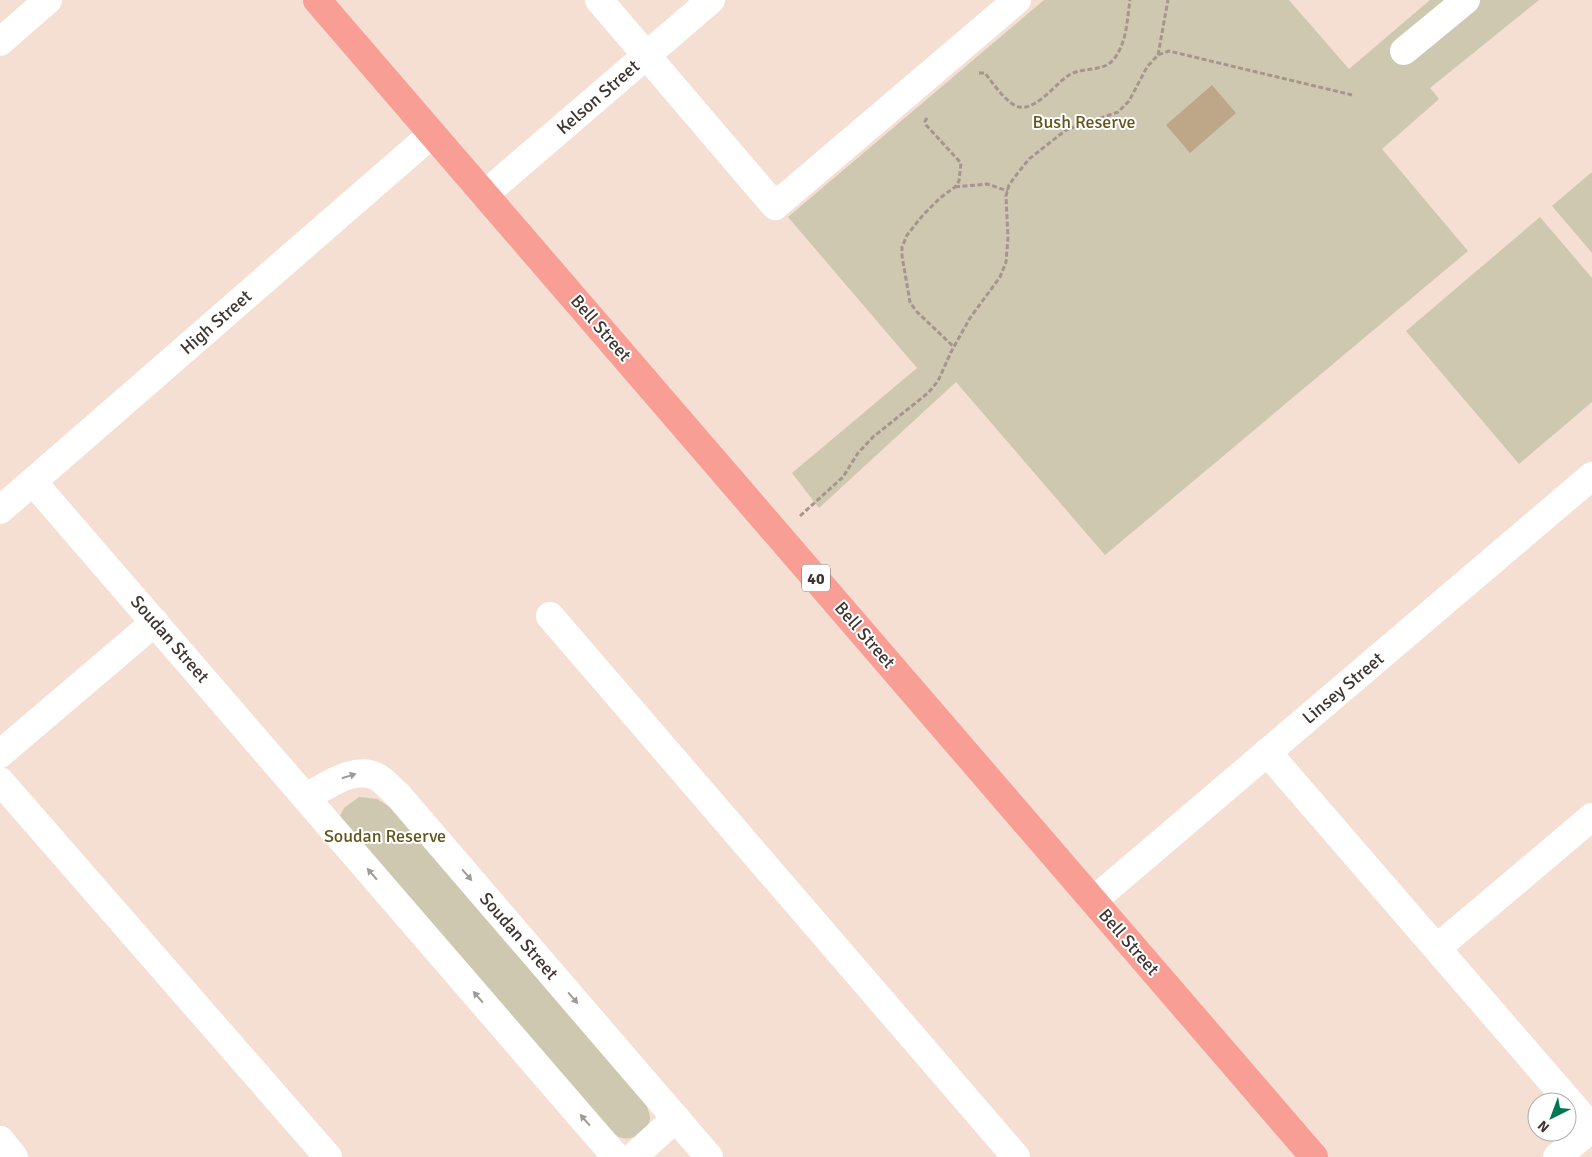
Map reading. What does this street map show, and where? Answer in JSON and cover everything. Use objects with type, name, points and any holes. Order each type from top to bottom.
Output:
[{"type":"highway","name":"Bell Street","points":[[317,0],[1314,1157]]},
{"type":"street","points":[[0,42],[48,0]]},
{"type":"street","points":[[599,0],[775,206],[1017,0]]},
{"type":"street","name":"Kelson Street","points":[[485,194],[711,0]]},
{"type":"street","points":[[1404,51],[1466,0]]},
{"type":"street","name":"High Street","points":[[0,510],[432,134]]},
{"type":"street","name":"Linsey Street","points":[[1094,900],[1592,476]]},
{"type":"street","name":"Soudan Street","points":[[33,482],[616,1157]]},
{"type":"street","points":[[550,616],[1016,1157]]},
{"type":"street","points":[[0,754],[155,622]]},
{"type":"street","points":[[1267,752],[1592,1128],[1557,1157]]},
{"type":"street","name":"Soudan Street","points":[[306,797],[348,775],[366,772],[379,778],[396,794],[709,1157]]},
{"type":"street","points":[[0,782],[328,1157]]},
{"type":"street","points":[[1437,948],[1592,817]]},
{"type":"street","points":[[633,1157],[676,1118]]},
{"type":"street","points":[[0,1140],[14,1157]]},
{"type":"path","points":[[979,73],[985,72],[1014,105],[1020,107],[1029,106],[1048,93],[1069,74],[1082,69],[1108,65],[1114,59],[1127,30],[1130,0]]},
{"type":"path","points":[[1158,55],[1168,0]]},
{"type":"path","points":[[778,534],[810,508],[843,477],[858,453],[873,437],[928,394],[938,380],[970,318],[1000,277],[1006,262],[1008,238],[1006,196],[1009,185],[1029,159],[1066,130],[1118,112],[1129,101],[1147,68],[1158,55],[1169,51],[1352,94]]},
{"type":"path","points":[[934,112],[925,121],[926,125],[961,163],[960,181],[956,187],[940,198],[923,215],[907,235],[902,247],[902,256],[910,302],[916,311],[954,348]]},
{"type":"path","points":[[956,187],[987,184],[1008,191]]},
{"type":"green space","name":"Bush Reserve","points":[[1044,0],[1289,0],[1349,69],[1430,0],[1539,0],[1430,88],[1439,99],[1382,149],[1468,251],[1105,555],[956,382],[819,508],[792,473],[917,368],[788,217]]},
{"type":"green space","points":[[1592,172],[1592,253],[1552,206]]},
{"type":"green space","points":[[1540,217],[1592,278],[1592,402],[1519,464],[1406,331]]},
{"type":"green space","name":"Soudan Reserve","points":[[359,797],[377,799],[391,808],[647,1106],[650,1118],[643,1132],[634,1137],[624,1138],[609,1129],[344,824],[340,816],[344,808]]},
{"type":"building","points":[[1212,85],[1236,113],[1190,153],[1166,125]]}]
